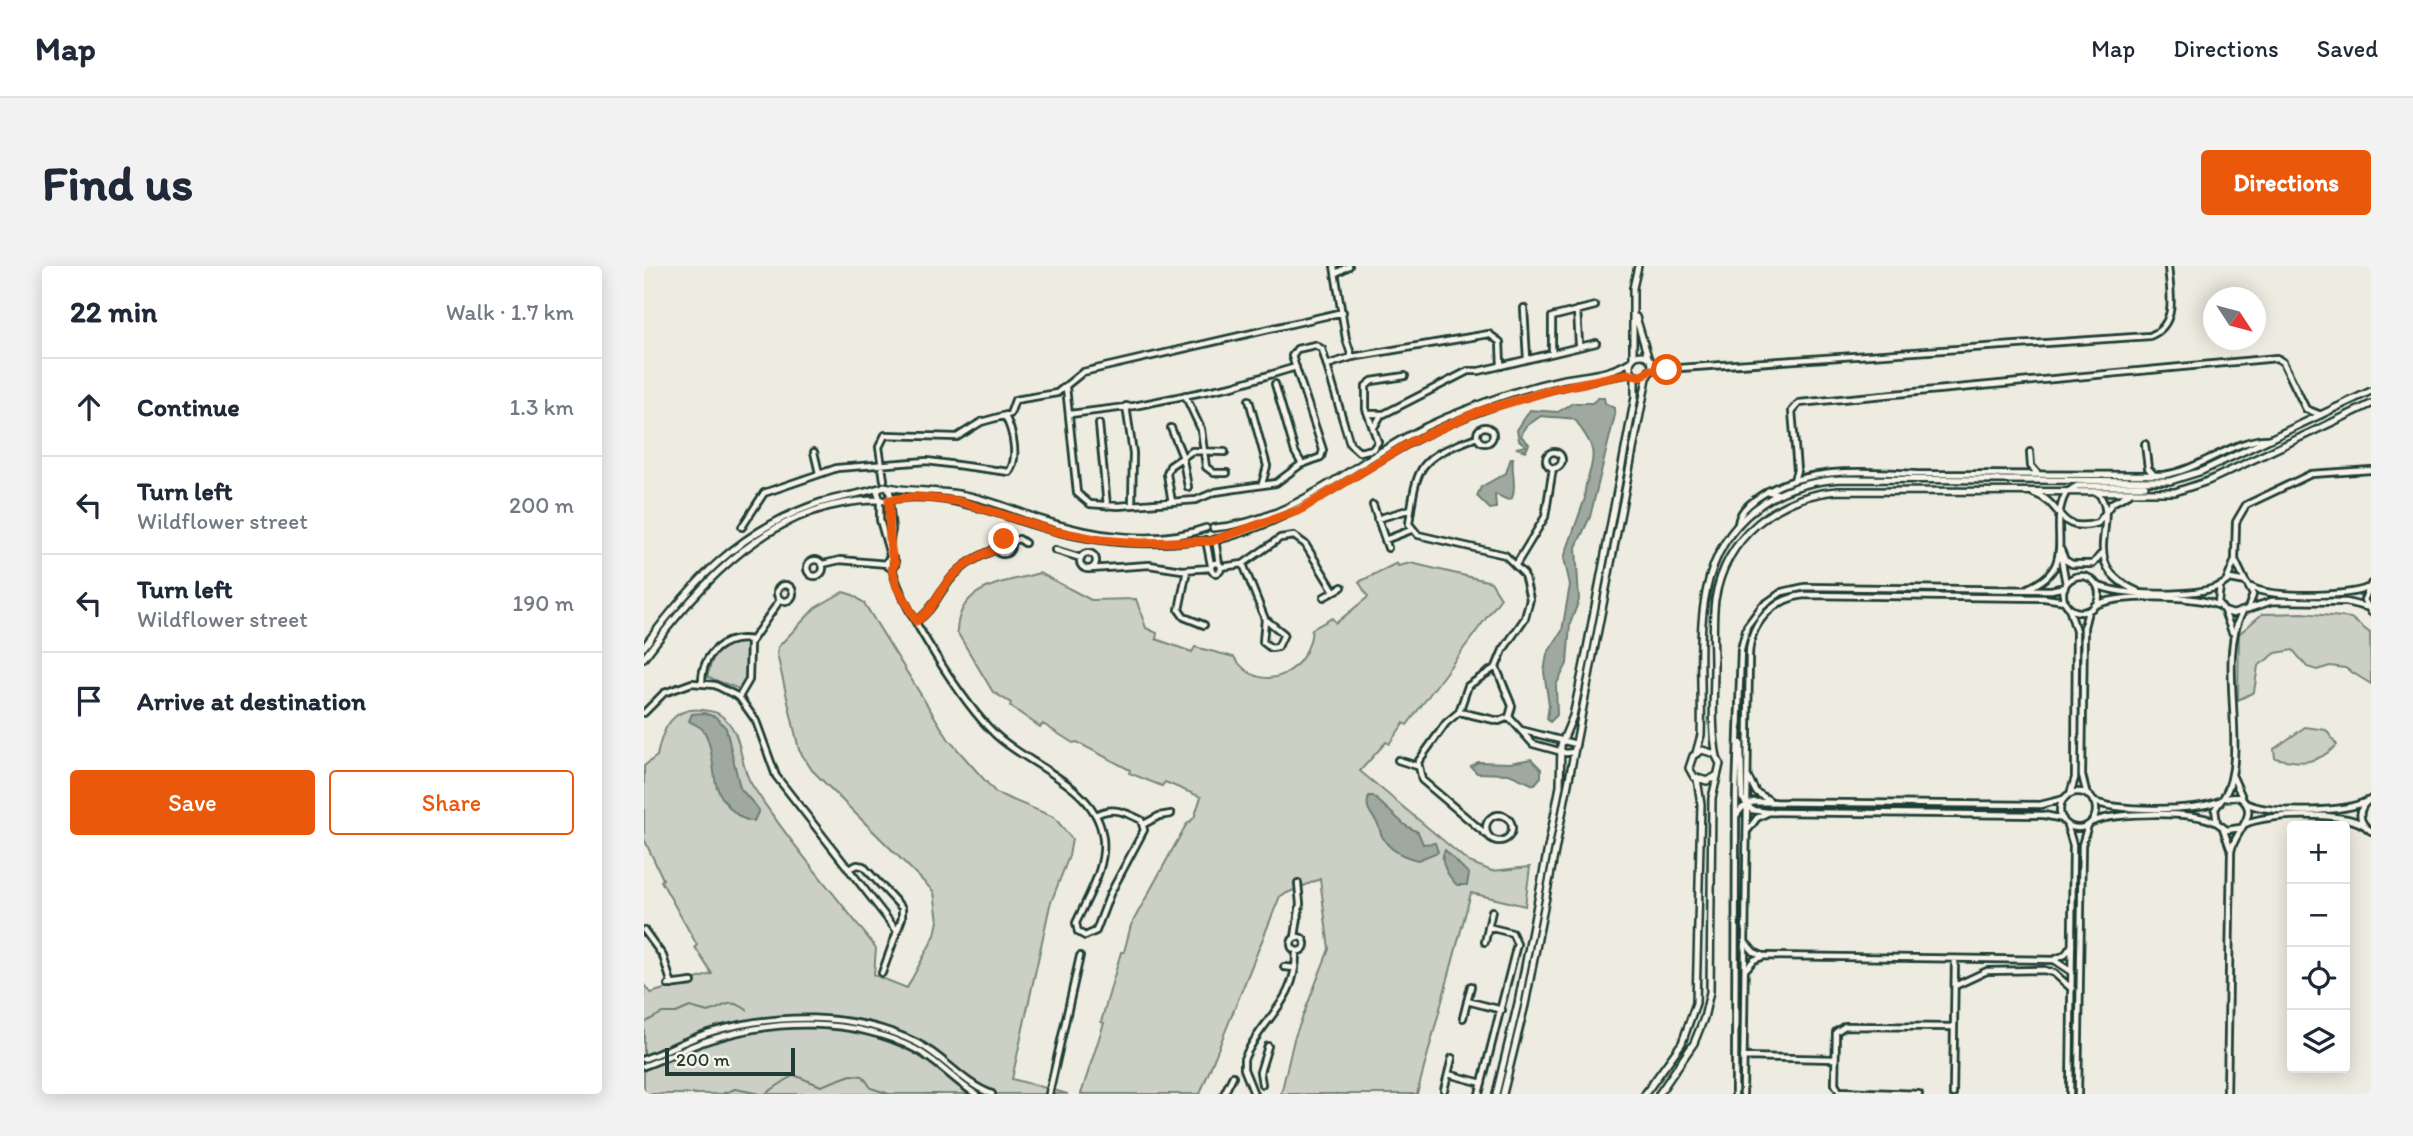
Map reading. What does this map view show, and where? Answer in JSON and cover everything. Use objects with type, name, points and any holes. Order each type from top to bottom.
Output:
[{"type":"street","points":[[1334,266],[1346,339],[1352,357]]},
{"type":"street","points":[[1335,274],[1349,266]]},
{"type":"street","points":[[1496,1094],[1518,1003],[1560,786],[1562,740],[1573,716],[1584,664],[1636,386],[1632,359],[1633,304],[1638,266]]},
{"type":"street","points":[[644,658],[700,586],[755,541],[819,511],[880,500],[922,497],[958,501],[1054,531],[1101,540],[1159,543],[1215,539],[1300,510],[1405,446],[1465,417],[1524,397],[1620,375],[1642,376],[1649,372],[2150,336],[2165,326],[2171,313],[2168,266]]},
{"type":"street","points":[[1503,1094],[1525,1005],[1649,372],[1648,357],[1633,304]]},
{"type":"street","points":[[1552,353],[1552,317],[1595,306]]},
{"type":"street","points":[[1524,309],[1527,359]]},
{"type":"street","points":[[1577,310],[1580,344]]},
{"type":"street","points":[[884,480],[880,443],[885,435],[957,437],[986,420],[1011,413],[1016,400],[1054,394],[1083,372],[1343,312]]},
{"type":"street","points":[[1327,365],[1352,357],[1492,334],[1500,342],[1501,366]]},
{"type":"street","points":[[1367,414],[1381,415],[1468,371],[1501,366],[1580,344],[1596,343]]},
{"type":"street","points":[[1066,387],[1077,493],[1087,503],[1107,506],[1196,500],[1215,492],[1279,482],[1302,464],[1320,458],[1324,452],[1296,368],[1294,351],[1314,345],[1322,349],[1352,448],[1361,453],[1376,447],[1378,440],[1367,414],[1367,384],[1405,376]]},
{"type":"street","points":[[644,647],[693,584],[743,540],[802,510],[888,487],[967,495],[1049,522],[1111,534],[1159,536],[1240,524],[1301,501],[1397,442],[1455,414],[1541,385],[1608,371],[1640,355],[1648,357]]},
{"type":"street","points":[[1794,480],[1797,470],[1792,411],[1799,402],[2277,358],[2283,362],[2306,409],[2322,415]]},
{"type":"street","points":[[1070,414],[1185,395],[1296,368]]},
{"type":"street","points":[[1620,375],[1636,386]]},
{"type":"street","points":[[1275,384],[1295,452],[1302,464]]},
{"type":"street","points":[[1738,525],[1743,510],[1768,491],[1806,477],[1896,470],[1911,474],[1956,477],[2080,481],[2154,479],[2194,474],[2371,391]]},
{"type":"street","points":[[1185,395],[1200,424],[1207,469],[1214,473],[1227,472]]},
{"type":"street","points":[[1249,400],[1266,462],[1262,484]]},
{"type":"street","points":[[1659,1094],[1700,1031],[1708,1005],[1714,967],[1712,804],[1720,765],[1713,735],[1717,592],[1734,551],[1763,518],[1802,497],[1838,491],[2167,493],[2200,485],[2371,404]]},
{"type":"street","points":[[1126,406],[1133,453],[1132,505]]},
{"type":"street","points":[[2299,425],[2306,409]]},
{"type":"street","points":[[1373,429],[1381,415]]},
{"type":"street","points":[[742,527],[764,493],[819,473],[845,467],[938,461],[1009,472],[1012,468],[1013,439],[1005,416]]},
{"type":"street","points":[[1099,424],[1107,506]]},
{"type":"street","points":[[1171,428],[1183,458],[1188,487]]},
{"type":"street","points":[[1411,530],[1416,476],[1425,462],[1477,437]]},
{"type":"street","points":[[2145,444],[2148,468],[2154,479]]},
{"type":"street","points":[[814,452],[819,473]]},
{"type":"street","points":[[1172,502],[1168,469],[1190,452],[1225,452]]},
{"type":"street","points":[[2030,452],[2031,466],[2038,475]]},
{"type":"street","points":[[2024,475],[2031,466]]},
{"type":"street","points":[[1517,563],[1545,517],[1553,468]]},
{"type":"street","points":[[2141,476],[2148,468]]},
{"type":"street","points":[[1797,470],[1806,477]]},
{"type":"street","points":[[1735,1094],[1735,818],[1743,637],[1758,610],[1782,592],[1811,586],[2025,589],[2066,585],[2082,576],[2096,585],[2114,591],[2197,592],[2220,586],[2227,580],[2235,559],[2236,522],[2250,502],[2316,472],[2371,470]]},
{"type":"street","points":[[1645,1094],[1686,1033],[1694,1013],[1701,804],[1697,779],[1689,764],[1696,753],[1701,735],[1706,585],[1718,552],[1738,525],[1778,494],[1801,485],[1830,479],[2038,475],[2141,476],[2154,479]]},
{"type":"street","points":[[2070,1094],[2073,845],[2060,807],[2070,794],[2074,778],[2076,631],[2065,601],[2066,585],[2060,549],[2061,505],[2066,493],[2074,487],[2143,486],[2154,479]]},
{"type":"street","points":[[2060,549],[2067,562],[2090,564],[2100,559],[2104,503],[2098,493],[2080,481]]},
{"type":"street","points":[[888,487],[892,492],[890,563],[897,587],[916,621],[987,726],[1018,753],[1079,795],[1096,815],[1104,848],[1100,868],[1076,923],[1078,932],[1085,936],[1096,931],[1107,902],[1143,833],[1143,824],[1138,818],[1115,809],[1096,815]]},
{"type":"street","points":[[879,488],[877,494],[882,527],[889,545]]},
{"type":"street","points":[[1768,491],[1778,494]]},
{"type":"street","points":[[2029,492],[2049,500],[2061,518],[2070,524],[2092,524],[2104,517],[2112,503],[2129,494]]},
{"type":"street","points":[[1373,505],[1388,548]]},
{"type":"street","points":[[1377,519],[1411,509]]},
{"type":"street","points":[[882,527],[892,526]]},
{"type":"street","points":[[1210,528],[1217,532],[1215,539],[1220,566],[1216,572],[1211,567],[1203,533],[1210,528]]},
{"type":"street","points":[[1411,530],[1418,535],[1492,550],[1517,563],[1529,586],[1529,606],[1525,618],[1503,650],[1496,667],[1468,686],[1459,712],[1422,752],[1417,766],[1422,780],[1470,820],[1488,835],[1496,841],[1503,841],[1512,830],[1511,823],[1504,816],[1494,816],[1488,820],[1470,820]]},
{"type":"street","points":[[1385,540],[1411,530]]},
{"type":"street","points":[[1220,566],[1243,564],[1280,538],[1294,536],[1305,544],[1334,591]]},
{"type":"street","points":[[916,621],[928,612],[957,571],[970,561],[996,549],[1000,540],[1009,542],[1019,539],[1025,543]]},
{"type":"street","points":[[996,549],[1001,554],[1007,553],[1011,548],[1009,542]]},
{"type":"street","points":[[2102,547],[2106,564],[2113,576],[2137,591]]},
{"type":"street","points":[[2025,589],[2048,576],[2056,565],[2060,549]]},
{"type":"street","points":[[1055,550],[1081,558],[1091,554],[1096,564],[1105,570]]},
{"type":"street","points":[[1209,558],[1218,555]]},
{"type":"street","points":[[1081,558],[1081,565],[1090,569],[1149,565],[1187,570],[1211,567]]},
{"type":"street","points":[[820,574],[811,575],[807,566],[814,559],[822,564],[845,560],[890,563]]},
{"type":"street","points":[[2235,559],[2250,587],[2252,600],[2248,608]]},
{"type":"street","points":[[822,564],[820,574],[823,581]]},
{"type":"street","points":[[1090,569],[1096,564]]},
{"type":"street","points":[[1243,564],[1265,619],[1263,642],[1276,648],[1283,642],[1284,634],[1265,619]]},
{"type":"street","points":[[1187,570],[1179,610],[1184,617],[1204,625]]},
{"type":"street","points":[[2227,580],[2238,579],[2246,582]]},
{"type":"street","points":[[2094,606],[2099,596],[2096,585]]},
{"type":"street","points":[[2220,586],[2217,596],[2233,636]]},
{"type":"street","points":[[2250,587],[2269,593],[2350,593],[2369,586]]},
{"type":"street","points":[[2369,586],[2364,596],[2370,611]]},
{"type":"street","points":[[1324,597],[1342,587]]},
{"type":"street","points":[[1743,1094],[1750,643],[1763,617],[1781,602],[1810,595],[2045,598],[2065,601]]},
{"type":"street","points":[[2069,608],[2076,612],[2088,611],[2094,606],[2117,599],[2198,600],[2242,613]]},
{"type":"street","points":[[739,697],[748,680],[751,640],[780,600]]},
{"type":"street","points":[[2217,823],[2214,814],[2232,772],[2233,636],[2242,613],[2248,608],[2272,601],[2351,602],[2370,611]]},
{"type":"street","points":[[2088,611],[2084,627],[2082,775],[2087,795],[2093,801],[2109,806],[2194,807],[2234,795],[2266,808],[2339,809],[2370,799]]},
{"type":"street","points":[[702,682],[704,666],[716,648],[730,640],[751,640]]},
{"type":"street","points":[[1496,667],[1511,704],[1509,718]]},
{"type":"street","points":[[644,713],[668,690],[702,682],[721,687],[739,697],[756,721],[776,776],[897,931]]},
{"type":"street","points":[[1459,712],[1499,721],[1509,718]]},
{"type":"street","points":[[1509,718],[1530,742],[1541,747],[1574,751]]},
{"type":"street","points":[[1739,724],[1742,794],[1747,805],[1754,811],[2031,814],[2063,820]]},
{"type":"street","points":[[1521,730],[1576,744]]},
{"type":"street","points":[[1541,747],[1539,740],[1543,737]]},
{"type":"street","points":[[1696,753],[1709,751],[1717,757]]},
{"type":"street","points":[[1398,760],[1417,766]]},
{"type":"street","points":[[2231,852],[2249,812],[2232,772]]},
{"type":"street","points":[[1747,774],[1756,792],[1773,802]]},
{"type":"street","points":[[1697,779],[1707,781],[1716,776]]},
{"type":"street","points":[[2070,794],[2087,795]]},
{"type":"street","points":[[1735,818],[1747,805],[1773,802],[2040,805],[2064,799]]},
{"type":"street","points":[[2368,830],[2361,810],[2370,799]]},
{"type":"street","points":[[2078,1094],[2082,845],[2096,812],[2093,801]]},
{"type":"street","points":[[1746,834],[1754,821],[1769,812]]},
{"type":"street","points":[[1143,824],[1171,814]]},
{"type":"street","points":[[2067,825],[2075,828],[2110,816],[2197,816],[2217,823],[2222,828],[2231,852],[2227,1094]]},
{"type":"street","points":[[2222,828],[2243,827],[2264,818],[2344,818],[2368,830]]},
{"type":"street","points":[[1488,820],[1488,835]]},
{"type":"street","points":[[848,869],[857,865],[863,866],[899,902],[903,915],[882,974]]},
{"type":"street","points":[[1254,1094],[1244,1069],[1245,1056],[1284,1002],[1295,968],[1296,951],[1290,944],[1295,937],[1298,883]]},
{"type":"street","points":[[1485,942],[1492,911]]},
{"type":"street","points":[[1479,1094],[1517,941],[1510,932],[1488,927]]},
{"type":"street","points":[[644,930],[663,956],[670,985],[692,982]]},
{"type":"street","points":[[1295,937],[1305,942],[1303,949],[1296,951]]},
{"type":"street","points":[[1745,940],[1751,950],[1764,956]]},
{"type":"street","points":[[1745,971],[1754,960],[1764,956],[2053,960],[2064,955],[2072,945]]},
{"type":"street","points":[[1047,1094],[1080,956]]},
{"type":"street","points":[[1953,1094],[1955,959]]},
{"type":"street","points":[[2053,960],[2072,972]]},
{"type":"street","points":[[1284,967],[1295,968]]},
{"type":"street","points":[[1955,986],[1987,971],[2044,970],[2054,973],[2071,989]]},
{"type":"street","points":[[1463,1018],[1471,986]]},
{"type":"street","points":[[1467,1001],[1502,1010]]},
{"type":"street","points":[[644,1059],[700,1036],[744,1024],[801,1018],[887,1031],[915,1042],[938,1056],[968,1082],[992,1094]]},
{"type":"street","points":[[644,1066],[698,1043],[746,1030],[790,1025],[846,1025],[912,1048],[976,1094]]},
{"type":"street","points":[[1919,1094],[1839,1091],[1835,1083],[1836,1034],[1843,1026],[1954,1027]]},
{"type":"street","points":[[1262,1084],[1259,1076],[1268,1046]]},
{"type":"street","points":[[1743,1057],[1835,1059]]},
{"type":"street","points":[[1444,1090],[1452,1058]]},
{"type":"street","points":[[1448,1074],[1482,1083]]},
{"type":"street","points":[[1224,1094],[1233,1076]]},
{"type":"street","points":[[1250,1080],[1259,1076]]},
{"type":"shaded area","points":[[1598,398],[1604,398],[1605,403],[1614,408],[1615,415],[1590,517],[1576,547],[1579,600],[1570,624],[1567,664],[1556,685],[1557,715],[1550,722],[1547,719],[1549,705],[1544,672],[1547,654],[1562,631],[1570,585],[1564,558],[1585,498],[1592,450],[1586,436],[1573,419],[1541,416],[1525,427],[1521,436],[1529,444],[1526,451],[1516,448],[1526,446],[1519,440],[1517,430],[1530,410],[1558,412],[1573,403],[1592,403]]},
{"type":"shaded area","points":[[1511,458],[1514,484],[1512,498],[1508,500],[1495,494],[1496,508],[1490,509],[1477,496],[1481,487],[1506,473]]},
{"type":"shaded area","points":[[1397,563],[1398,566],[1411,563],[1491,582],[1501,598],[1407,725],[1404,723],[1389,744],[1386,742],[1360,771],[1469,862],[1492,871],[1530,867],[1525,906],[1471,893],[1417,1094],[1281,1094],[1294,1039],[1329,949],[1320,879],[1280,896],[1200,1094],[1081,1094],[1131,925],[1186,825],[1194,818],[1201,797],[1165,782],[1162,786],[1129,773],[1130,770],[1077,742],[1073,743],[1043,724],[1040,727],[1010,706],[1011,703],[993,692],[957,632],[959,616],[965,604],[985,589],[1040,573],[1091,600],[1136,599],[1146,628],[1157,633],[1156,639],[1192,652],[1195,647],[1234,657],[1245,670],[1270,678],[1293,668],[1309,644],[1312,629],[1332,618],[1336,623],[1368,597],[1359,582]]},
{"type":"shaded area","points":[[843,592],[864,603],[949,740],[996,793],[1054,817],[1072,839],[1069,856],[1050,905],[1012,1079],[1068,1094],[644,1094],[644,985],[651,993],[712,974],[661,881],[663,879],[644,839],[644,766],[657,756],[670,721],[683,712],[703,710],[717,713],[733,729],[752,785],[876,948],[874,975],[907,988],[935,935],[938,921],[934,892],[812,770],[799,750],[777,654],[778,647],[815,608]]},
{"type":"shaded area","points":[[2303,613],[2351,618],[2370,633],[2371,684],[2345,668],[2330,666],[2317,670],[2307,667],[2293,650],[2276,653],[2258,666],[2254,692],[2238,700],[2239,634],[2262,614]]},
{"type":"shaded area","points":[[732,639],[751,641],[749,677],[742,690],[707,677],[714,654]]},
{"type":"shaded area","points":[[704,713],[716,717],[726,728],[740,788],[759,810],[754,821],[736,814],[718,790],[706,735],[689,721],[692,714]]},
{"type":"shaded area","points":[[2305,727],[2326,730],[2337,745],[2322,756],[2308,761],[2275,758],[2274,749]]},
{"type":"shaded area","points":[[1531,759],[1541,769],[1541,777],[1534,785],[1509,774],[1477,773],[1471,767],[1478,762],[1510,763]]},
{"type":"shaded area","points":[[1369,796],[1373,796],[1406,826],[1418,832],[1423,844],[1435,843],[1438,852],[1418,860],[1393,849],[1385,841],[1369,810]]},
{"type":"shaded area","points":[[1445,850],[1469,874],[1467,885],[1457,885],[1447,873],[1443,863]]},
{"type":"waterway","points":[[644,1023],[662,1013],[676,1013],[690,1007],[708,1012],[731,1003],[747,1010]]},
{"type":"waterway","points":[[765,1094],[794,1075],[821,1086],[851,1075],[863,1076],[871,1088],[889,1094]]},
{"type":"waterway","points":[[722,1094],[735,1089],[761,1094]]},
{"type":"waterway","points":[[926,1094],[940,1094]]},
{"type":"route","points":[[1004,539],[996,543],[996,549],[977,557],[957,571],[928,612],[916,621],[897,587],[892,568],[895,563],[891,559],[889,545],[892,530],[889,500],[916,497],[958,501],[1054,531],[1101,540],[1140,543],[1212,541],[1300,510],[1411,442],[1477,412],[1555,389],[1626,374],[1642,376],[1650,370],[1667,370]]}]
